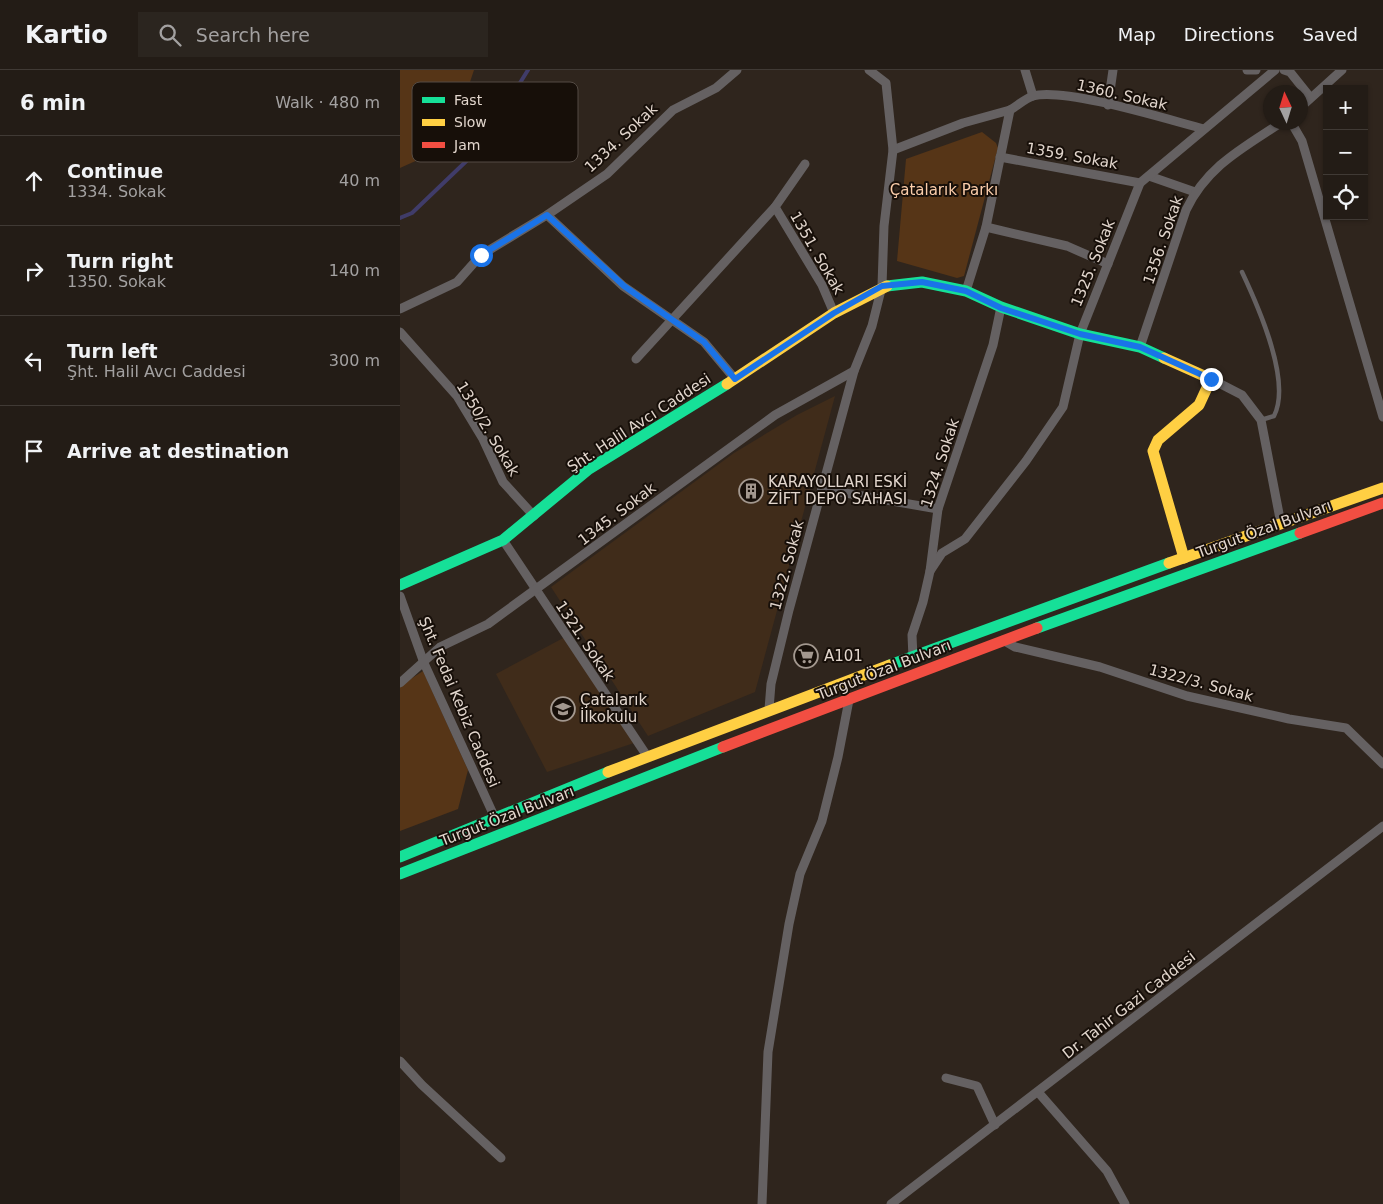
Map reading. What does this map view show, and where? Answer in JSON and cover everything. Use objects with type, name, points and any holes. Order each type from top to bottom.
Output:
[{"type":"main road","name":"Şht. Halil Avcı Caddesi","points":[[400,585],[502,540],[534,516],[589,469],[735,379],[834,313],[882,286],[922,282],[966,291],[1001,308],[1080,334],[1140,347],[1211,379]]},
{"type":"main road","points":[[1184,558],[1153,452],[1158,440],[1199,405],[1211,379]]},
{"type":"main road","name":"Turgut Özal Bulvarı","points":[[400,857],[647,756],[769,709],[1184,558],[1383,488]]},
{"type":"main road","name":"Turgut Özal Bulvarı","points":[[400,874],[1003,640],[1383,503]]},
{"type":"street","name":"1334. Sokak","points":[[400,309],[457,282],[481,255],[547,215],[607,174],[673,110],[716,88],[738,70]]},
{"type":"street","points":[[869,70],[886,83],[893,150],[884,226],[882,286]]},
{"type":"street","points":[[893,150],[963,123],[1010,110],[1033,96],[1025,70]]},
{"type":"street","points":[[1108,105],[1113,70]]},
{"type":"street","points":[[1247,70],[1256,70]]},
{"type":"street","points":[[1140,183],[1275,70]]},
{"type":"street","points":[[1284,70],[1290,72],[1310,98],[1342,70]]},
{"type":"street","name":"1360. Sokak","points":[[1033,96],[1052,94],[1108,105],[1204,129]]},
{"type":"street","points":[[966,291],[986,227],[1010,110]]},
{"type":"street","name":"1356. Sokak","points":[[1140,347],[1183,219],[1195,192],[1208,174],[1232,155],[1270,130]]},
{"type":"street","points":[[1296,130],[1302,141],[1383,417]]},
{"type":"street","name":"1359. Sokak","points":[[1000,157],[1140,183]]},
{"type":"street","points":[[636,358],[775,207],[805,164]]},
{"type":"street","points":[[1150,176],[1195,192]]},
{"type":"street","name":"1325. Sokak","points":[[930,571],[942,553],[965,539],[1026,461],[1063,407],[1080,334],[1140,183]]},
{"type":"street","name":"1351. Sokak","points":[[775,207],[822,285],[834,313]]},
{"type":"street","points":[[547,215],[624,286],[704,342],[735,379]]},
{"type":"street","points":[[986,227],[1067,246],[1108,264]]},
{"type":"street","name":"1322. Sokak","points":[[769,709],[771,684],[822,489],[854,371],[872,326],[882,286]]},
{"type":"street","name":"1324. Sokak","points":[[913,658],[912,635],[923,602],[930,571],[938,509],[993,345],[1001,308]]},
{"type":"street","name":"1350/2. Sokak","points":[[400,332],[457,396],[483,439],[503,482],[534,516]]},
{"type":"street","name":"1345. Sokak","points":[[400,683],[440,647],[488,624],[535,592],[768,420],[854,371]]},
{"type":"street","points":[[1211,379],[1242,395],[1261,420],[1281,524]]},
{"type":"street","points":[[822,489],[938,509]]},
{"type":"street","name":"1321. Sokak","points":[[502,540],[535,592],[647,756]]},
{"type":"street","name":"Şht. Fedai Kebiz Caddesi","points":[[400,596],[424,663],[495,818]]},
{"type":"street","name":"1322/3. Sokak","points":[[1003,640],[1015,647],[1100,667],[1187,696],[1289,719],[1346,728],[1383,764]]},
{"type":"street","points":[[762,1204],[768,1052],[789,924],[800,874],[822,820],[838,757],[849,700]]},
{"type":"street","name":"Dr. Tahir Gazi Caddesi","points":[[891,1204],[1383,826]]},
{"type":"street","points":[[400,1061],[422,1085],[501,1158]]},
{"type":"street","points":[[946,1078],[977,1086],[995,1125]]},
{"type":"street","points":[[1038,1092],[1107,1171],[1125,1204]]},
{"type":"lane","points":[[1242,272],[1261,311],[1280,383],[1280,405],[1274,416],[1261,420]]},
{"type":"shaded area","name":"KARAYOLLARI ESKİ ZİFT DEPO SAHASI","points":[[835,396],[755,692],[648,736],[551,587],[734,453],[797,415]]},
{"type":"shaded area","name":"Çatalarık İlkokulu","points":[[567,636],[634,743],[547,772],[496,674]]},
{"type":"green space","points":[[400,70],[474,70],[470,82],[412,82],[413,162],[400,168]]},
{"type":"green space","name":"Çatalarık Parkı","points":[[982,132],[996,143],[998,148],[964,276],[957,278],[897,261],[906,159]]},
{"type":"green space","points":[[423,671],[468,770],[458,809],[400,831],[400,686]]},
{"type":"waterway","points":[[521,82],[528,70]]},
{"type":"waterway","points":[[400,218],[412,213],[465,162]]},
{"type":"traffic: fast","points":[[887,286],[922,282],[966,291],[1001,307],[1080,334],[1140,347],[1164,358]]},
{"type":"traffic: fast","points":[[400,585],[503,540],[589,469],[727,384]]},
{"type":"traffic: fast","points":[[1037,628],[1300,533]]},
{"type":"traffic: fast","points":[[890,665],[1169,563]]},
{"type":"traffic: fast","points":[[400,874],[723,747]]},
{"type":"traffic: fast","points":[[400,857],[608,772]]},
{"type":"traffic: slow","points":[[727,384],[834,313],[887,286]]},
{"type":"traffic: slow","points":[[1164,358],[1211,379],[1199,405],[1158,440],[1153,451],[1184,558]]},
{"type":"traffic: slow","points":[[1169,563],[1383,488]]},
{"type":"traffic: slow","points":[[608,772],[890,665]]},
{"type":"traffic: jam","points":[[1300,533],[1383,503]]},
{"type":"traffic: jam","points":[[723,747],[1037,628]]},
{"type":"place","name":"KARAYOLLARI ESKİ ZİFT DEPO SAHASI","points":[[751,491]]},
{"type":"place","name":"A101","points":[[806,656]]},
{"type":"place","name":"Çatalarık İlkokulu","points":[[563,709]]},
{"type":"route","points":[[481,255],[547,215],[624,286],[704,342],[735,379],[834,313],[882,286],[922,282],[966,291],[1001,308],[1080,334],[1140,347],[1211,379]]}]
